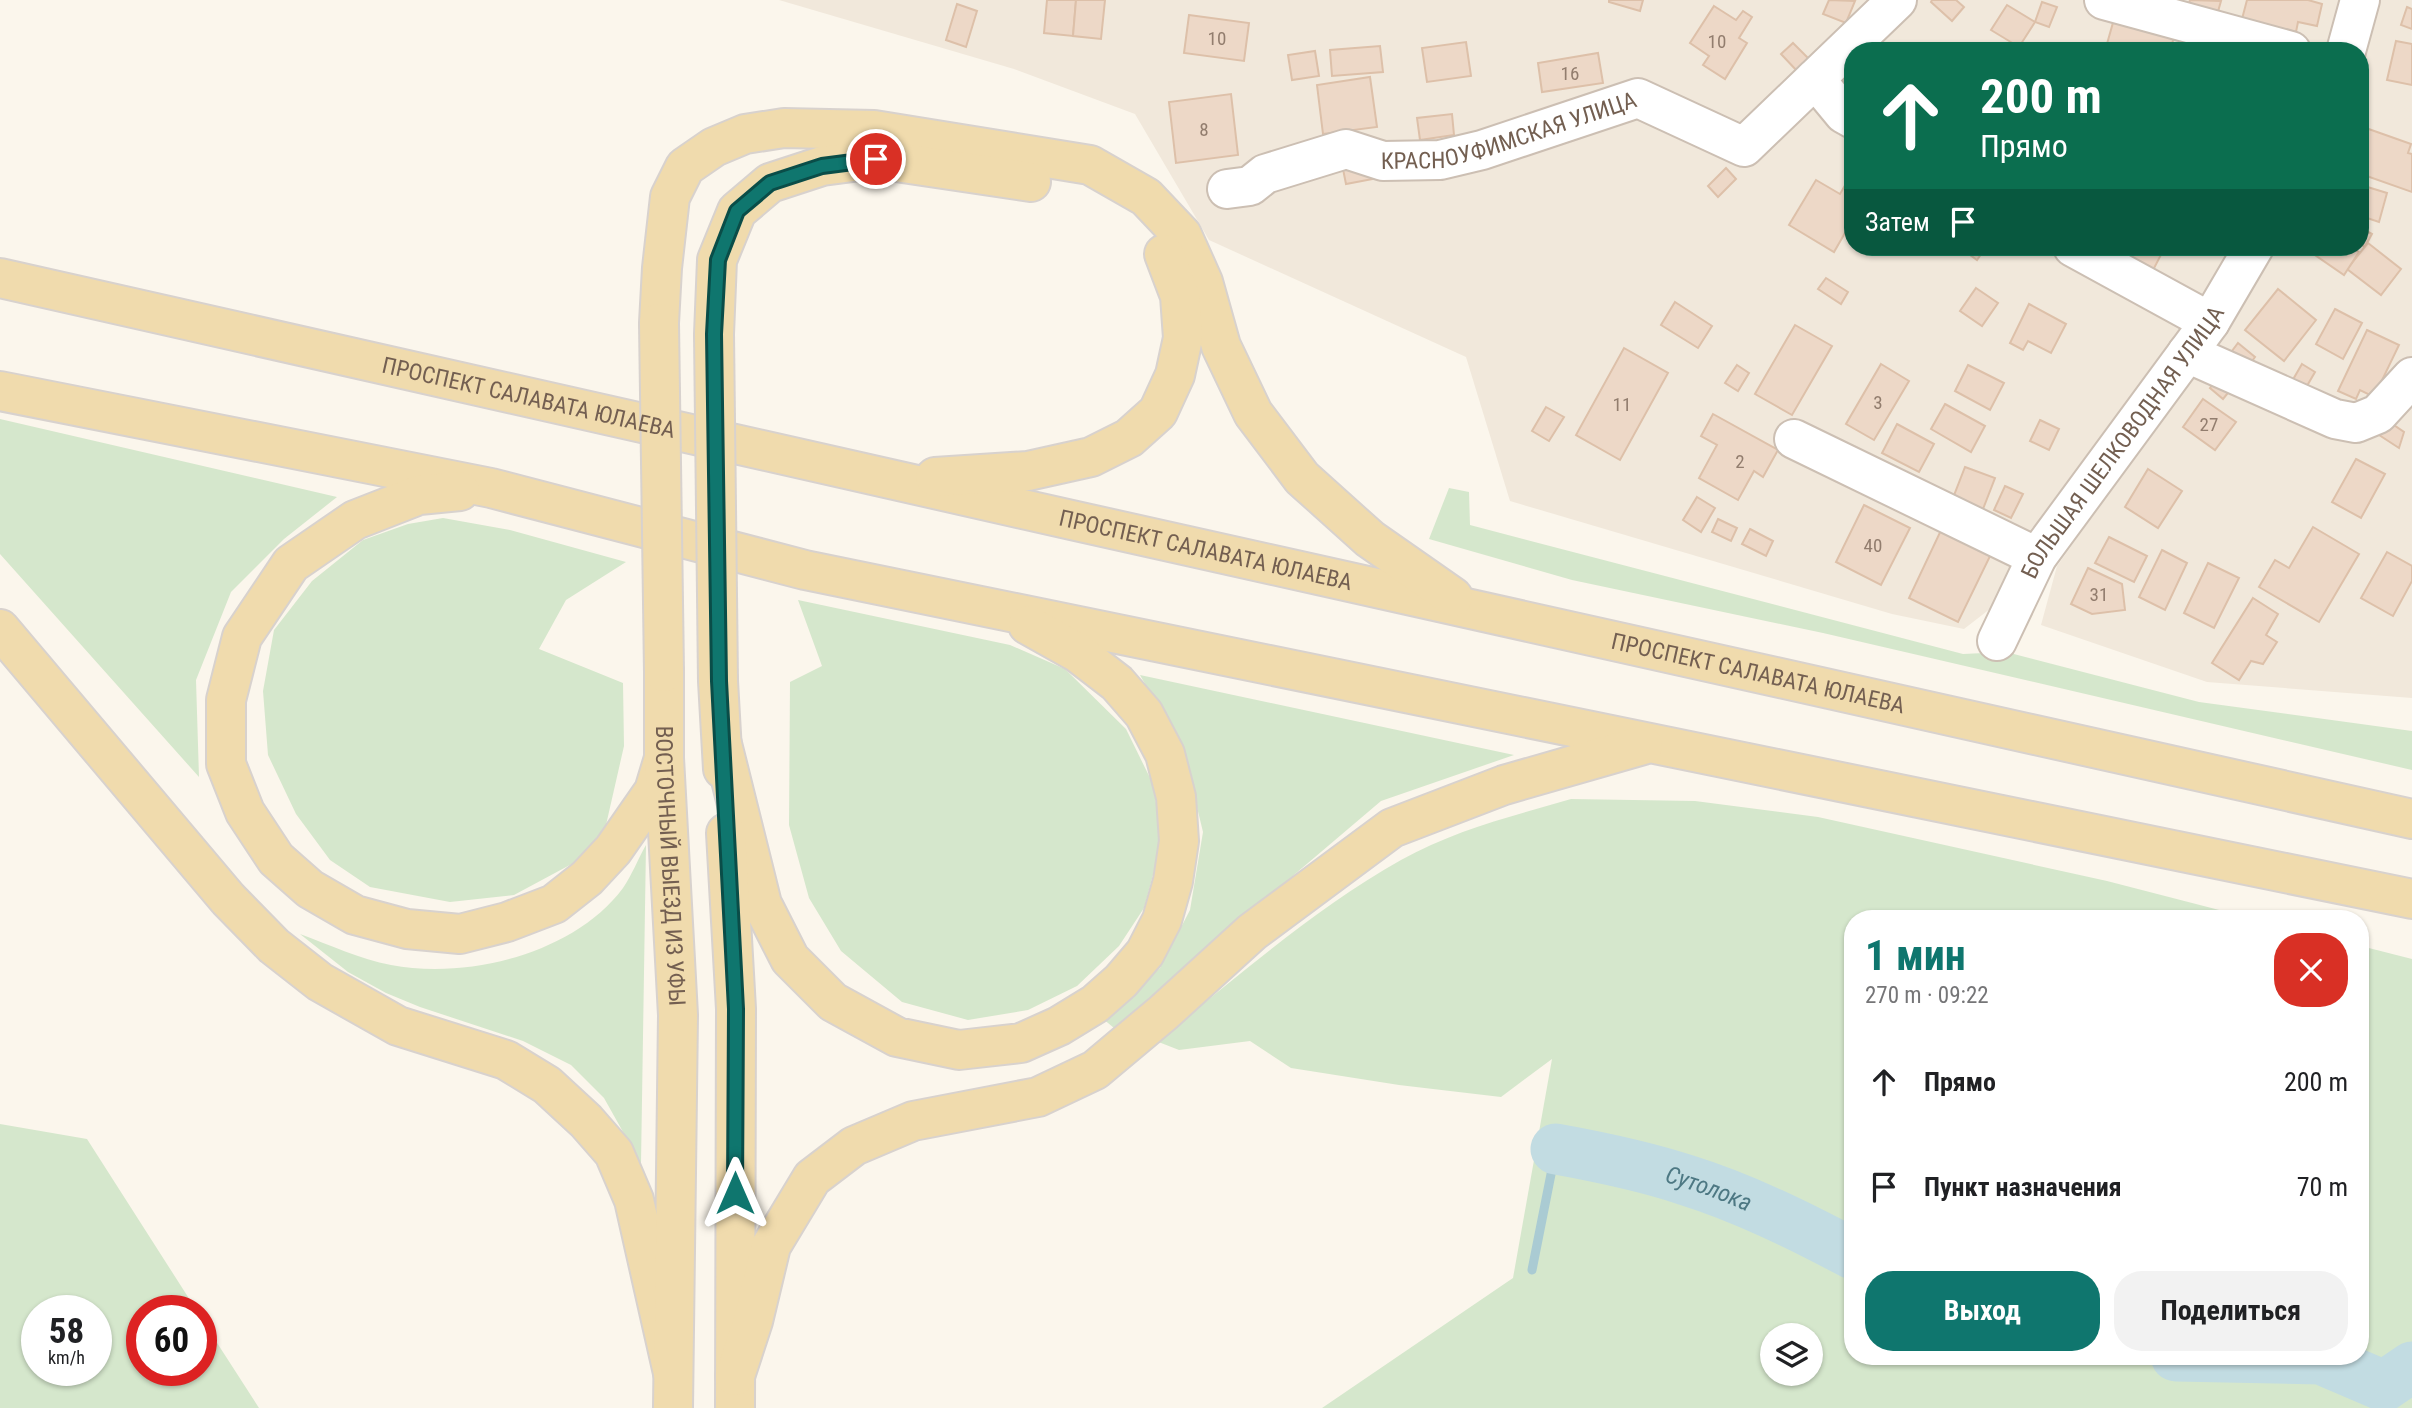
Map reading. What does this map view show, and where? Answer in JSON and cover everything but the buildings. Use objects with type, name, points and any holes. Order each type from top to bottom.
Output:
[{"type":"main road","name":"ВОСТОЧНЫЙ ВЫЕЗД ИЗ УФЫ","points":[[673,1391],[677,1015],[664,758],[659,323],[670,197],[684,167],[714,147],[745,134],[784,128],[874,130],[1090,165],[1146,197],[1182,235],[1203,282],[1221,346],[1253,413],[1302,478],[1370,539],[1469,608]]},
{"type":"main road","points":[[735,1392],[736,1009],[719,681],[714,334],[718,260],[737,211],[770,183],[822,166],[876,159],[1088,191],[1136,220],[1165,254],[1180,296],[1183,338],[1175,375],[1158,412],[1129,438],[1091,457],[1028,471],[893,480]]},
{"type":"main road","name":"ПРОСПЕКТ САЛАВАТА ЮЛАЕВА","points":[[0,278],[2412,818]]},
{"type":"main road","points":[[0,391],[491,488],[805,570],[2412,899]]},
{"type":"main road","points":[[491,488],[419,495],[355,520],[291,564],[242,637],[226,700],[226,764],[245,812],[276,859],[310,889],[355,915],[407,929],[460,934],[507,922],[554,904],[587,878],[613,850],[654,791],[664,758]]},
{"type":"main road","points":[[722,744],[762,904],[790,960],[833,1002],[897,1037],[959,1050],[1021,1043],[1059,1026],[1095,1004],[1121,981],[1145,953],[1162,920],[1173,881],[1178,841],[1176,797],[1165,754],[1144,714],[1117,683],[1078,653],[996,607]]},
{"type":"main road","points":[[0,629],[228,899],[274,946],[320,982],[398,1026],[506,1060],[547,1085],[586,1121],[614,1153],[634,1200],[673,1391]]},
{"type":"main road","points":[[735,1392],[771,1247],[812,1178],[854,1146],[913,1121],[1038,1097],[1095,1070],[1252,932],[1392,828],[1504,786],[1647,744]]},
{"type":"street","name":"КРАСНОУФИМСКАЯ УЛИЦА","points":[[1853,42],[1897,0]]},
{"type":"street","points":[[2104,0],[2258,42]]},
{"type":"street","points":[[2348,42],[2360,0]]},
{"type":"street","name":"КРАСНОУФИМСКАЯ УЛИЦА","points":[[1227,189],[1250,186],[1265,174],[1346,149],[1383,161],[1440,160],[1482,150],[1638,98],[1744,147],[1844,51]]},
{"type":"street","points":[[1815,79],[1844,114]]},
{"type":"street","points":[[2089,256],[2210,322]]},
{"type":"street","name":"БОЛЬШАЯ ШЕЛКОВОДНАЯ УЛИЦА","points":[[1997,641],[2037,557],[2210,322],[2249,256]]},
{"type":"street","points":[[2187,354],[2334,419],[2356,423],[2378,414],[2412,377]]},
{"type":"street","points":[[1794,439],[2037,557]]},
{"type":"shaded area","points":[[779,0],[2349,0],[2339,42],[1844,42],[1844,256],[2229,256],[2162,365],[2056,496],[1995,605],[1964,629],[1892,614],[1510,501],[1466,357],[1209,240],[1135,114],[1014,69]]},
{"type":"shaded area","points":[[2376,0],[2412,0],[2412,698],[2207,682],[2041,625],[2057,566],[2220,337],[2269,256],[2369,256],[2369,42],[2365,42]]},
{"type":"green space","points":[[0,419],[337,497],[284,539],[231,592],[196,680],[199,777],[0,554]]},
{"type":"green space","points":[[1449,488],[1469,492],[1470,525],[1963,654],[2006,652],[2199,702],[2412,731],[2412,770],[1823,633],[1572,580],[1429,539]]},
{"type":"green space","points":[[443,518],[510,530],[626,562],[566,600],[539,649],[623,683],[624,746],[606,825],[581,859],[514,895],[450,902],[370,887],[330,860],[296,814],[268,755],[263,691],[274,630],[312,581],[363,540],[408,524]]},
{"type":"green space","points":[[798,600],[1010,645],[1065,669],[1126,729],[1153,784],[1162,842],[1144,908],[1119,946],[1077,986],[1028,1010],[968,1020],[902,1002],[841,951],[809,898],[789,825],[790,682],[822,666]]},
{"type":"green space","points":[[1140,675],[1514,755],[1381,801],[1114,1028],[1102,1018],[1160,968],[1190,910],[1203,832],[1184,753]]},
{"type":"green space","points":[[1571,799],[1695,801],[1818,817],[2107,881],[2219,910],[1844,910],[1844,1365],[2369,1365],[2369,948],[2412,959],[2412,1408],[1322,1408],[1513,1278],[1552,1059],[1501,1097],[1291,1068],[1250,1041],[1179,1050],[1156,1041],[1336,901],[1401,860],[1442,840]]},
{"type":"green space","points":[[646,845],[641,1164],[604,1098],[571,1065],[523,1041],[386,993],[348,972],[300,934],[368,959],[421,969],[486,964],[518,956],[549,945],[577,930],[602,911],[623,888]]},
{"type":"green space","points":[[0,1124],[87,1139],[187,1295],[126,1295],[126,1386],[217,1386],[217,1343],[259,1408],[0,1408]]},
{"type":"waterway","points":[[1532,1270],[1556,1149]]},
{"type":"waterway","name":"Сутолока","points":[[1556,1149],[1638,1166],[1708,1187],[1771,1213],[1844,1249]]},
{"type":"waterway","name":"Сутолока","points":[[2335,1365],[2384,1386],[2412,1367]]},
{"type":"route","points":[[735,1193],[736,1009],[719,681],[714,334],[718,260],[737,211],[770,183],[822,166],[876,159]]}]
